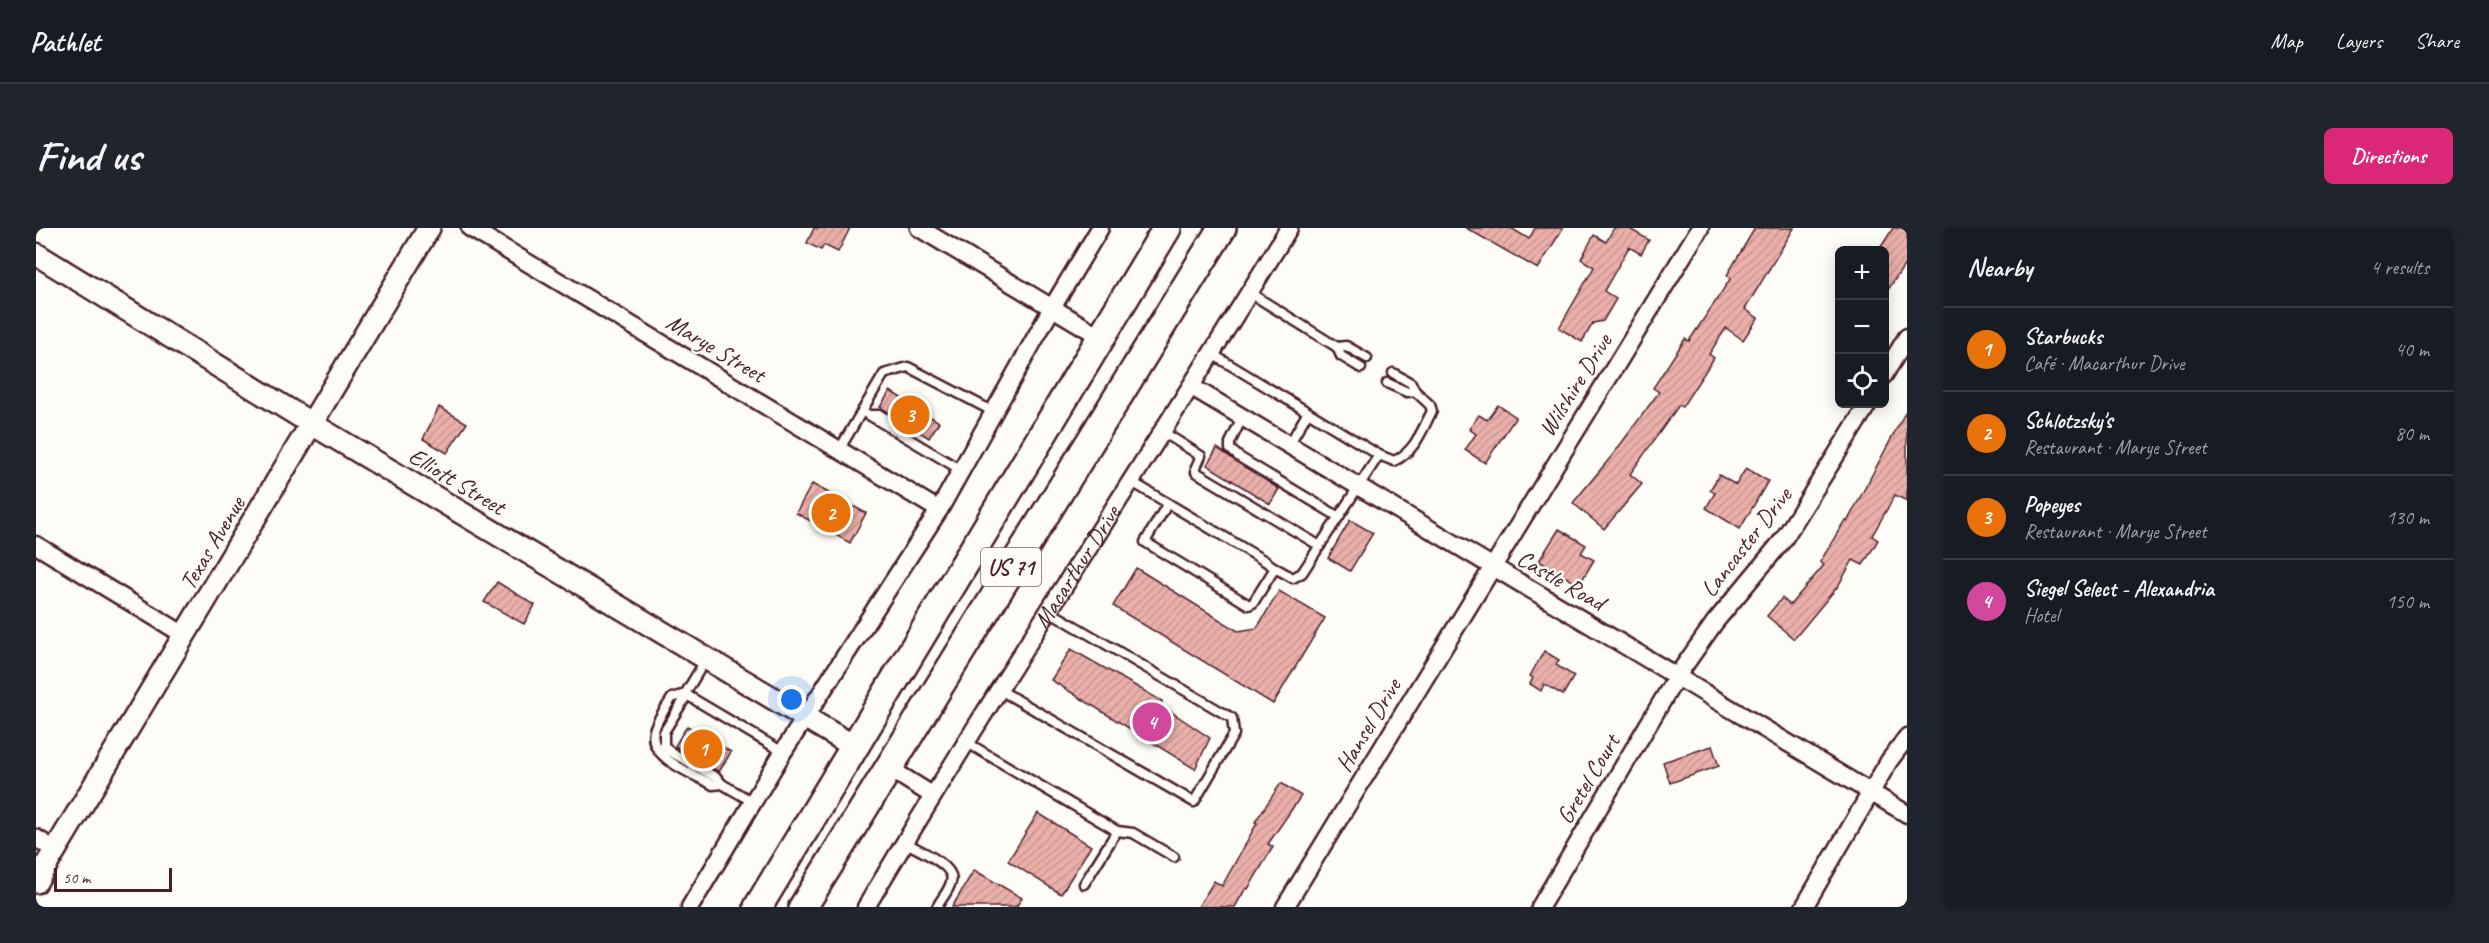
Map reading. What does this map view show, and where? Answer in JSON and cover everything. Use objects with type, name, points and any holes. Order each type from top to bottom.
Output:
[{"type":"highway","name":"US 71","points":[[758,907],[1167,228]]},
{"type":"highway","name":"US 71","points":[[803,907],[887,767],[1222,228]]},
{"type":"highway","points":[[855,747],[887,767]]},
{"type":"street","name":"Texas Avenue","points":[[36,882],[186,636],[429,228]]},
{"type":"street","name":"Marye Street","points":[[470,228],[939,510]]},
{"type":"street","points":[[919,228],[1101,337]]},
{"type":"street","points":[[690,907],[783,752],[939,510],[1052,308],[1101,228]]},
{"type":"street","name":"Macarthur Drive","points":[[870,905],[932,795],[1192,387],[1289,228]]},
{"type":"street","name":"Wilshire Drive","points":[[1491,567],[1700,228]]},
{"type":"street","name":"Elliott Street","points":[[36,254],[312,424],[855,747]]},
{"type":"street","points":[[1889,367],[1907,337]]},
{"type":"street","name":"Castle Road","points":[[1192,387],[1907,814]]},
{"type":"street","name":"Lancaster Drive","points":[[1677,676],[1715,622],[1783,540],[1866,408]]},
{"type":"street","points":[[36,545],[186,636]]},
{"type":"street","name":"Hansel Drive","points":[[1286,907],[1491,567]]},
{"type":"street","name":"Gretel Court","points":[[1540,907],[1677,676]]},
{"type":"street","points":[[1804,907],[1870,793],[1907,737]]},
{"type":"street","points":[[887,767],[932,795]]},
{"type":"street","points":[[36,838],[55,850]]},
{"type":"lane","points":[[1250,293],[1337,347],[1341,356],[1361,368]]},
{"type":"lane","points":[[1337,347],[1346,346],[1367,358]]},
{"type":"lane","points":[[1212,354],[1379,455],[1394,461],[1404,456],[1413,446],[1432,411],[1430,405],[1415,391],[1411,382],[1393,373]]},
{"type":"lane","points":[[839,450],[866,413],[884,374],[908,367],[994,412]]},
{"type":"lane","points":[[1387,383],[1407,392],[1415,391]]},
{"type":"lane","points":[[1288,446],[1308,412]]},
{"type":"lane","points":[[866,413],[962,470]]},
{"type":"lane","points":[[1242,418],[1230,443],[1230,449],[1239,457],[1340,518]]},
{"type":"lane","points":[[1163,432],[1201,456],[1196,472],[1320,546]]},
{"type":"lane","points":[[1132,482],[1290,577],[1297,577],[1340,518],[1379,455]]},
{"type":"lane","points":[[1168,502],[1145,542],[1149,546],[1249,605],[1253,603],[1275,568]]},
{"type":"lane","points":[[1000,690],[1194,802],[1234,734],[1232,718],[1049,611]]},
{"type":"lane","points":[[706,659],[664,732],[664,746],[753,802]]},
{"type":"lane","points":[[686,694],[783,752]]},
{"type":"lane","points":[[966,742],[1117,831],[1133,833],[1174,857]]},
{"type":"lane","points":[[1084,884],[1117,831]]},
{"type":"lane","points":[[904,842],[944,865],[951,872],[952,881],[937,907]]},
{"type":"building","points":[[814,228],[850,228],[838,252],[824,245],[821,250],[807,243]]},
{"type":"building","points":[[1466,228],[1511,228],[1529,239],[1535,228],[1563,228],[1538,269]]},
{"type":"building","points":[[1614,228],[1628,228],[1649,240],[1641,254],[1629,247],[1604,291],[1616,299],[1603,321],[1593,323],[1582,342],[1559,328],[1594,267],[1581,259],[1594,235],[1606,242]]},
{"type":"building","points":[[1755,228],[1794,228],[1745,309],[1758,318],[1743,340],[1726,328],[1709,354],[1714,358],[1682,407],[1679,405],[1630,474],[1642,484],[1604,529],[1573,503],[1615,452],[1659,392],[1653,388],[1685,339],[1689,341],[1731,278],[1727,275]]},
{"type":"building","points":[[1893,228],[1907,228],[1907,261],[1889,288],[1889,246],[1882,246]]},
{"type":"building","points":[[890,391],[939,422],[929,438],[880,407]]},
{"type":"building","points":[[1498,405],[1516,417],[1485,463],[1465,450],[1476,434],[1469,429],[1479,415],[1487,420]]},
{"type":"building","points":[[439,407],[467,423],[447,453],[423,439]]},
{"type":"building","points":[[1907,409],[1907,501],[1895,495],[1872,536],[1878,540],[1863,565],[1853,560],[1838,586],[1794,639],[1767,616],[1782,598],[1790,605],[1824,565],[1820,562],[1845,520],[1847,522]]},
{"type":"building","points":[[1217,448],[1279,489],[1270,504],[1207,465]]},
{"type":"building","points":[[1746,468],[1768,481],[1740,529],[1706,508],[1715,493],[1710,490],[1719,475],[1736,485]]},
{"type":"building","points":[[812,484],[866,513],[850,543],[796,513]]},
{"type":"building","points":[[1350,520],[1373,533],[1350,571],[1328,558]]},
{"type":"building","points":[[1559,529],[1586,545],[1581,553],[1594,560],[1579,585],[1539,561]]},
{"type":"building","points":[[1136,568],[1238,631],[1257,628],[1279,591],[1325,618],[1273,704],[1113,606]]},
{"type":"building","points":[[497,582],[535,605],[524,624],[484,602]]},
{"type":"building","points":[[1071,649],[1162,701],[1161,705],[1210,738],[1195,769],[1051,680]]},
{"type":"building","points":[[1544,651],[1559,660],[1556,665],[1574,676],[1563,695],[1544,684],[1541,691],[1530,684],[1533,678],[1530,676]]},
{"type":"building","points":[[687,726],[731,752],[719,772],[675,746]]},
{"type":"building","points":[[1712,746],[1719,766],[1670,783],[1663,762]]},
{"type":"building","points":[[1281,783],[1301,796],[1268,844],[1273,847],[1248,889],[1246,888],[1235,907],[1198,907],[1214,881],[1222,886],[1257,823],[1255,822]]},
{"type":"building","points":[[1038,813],[1091,846],[1061,894],[1008,861]]},
{"type":"building","points":[[974,870],[1022,898],[1016,907],[952,907]]},
{"type":"place","name":"Popeyes","points":[[910,415]]},
{"type":"place","name":"Schlotzsky's","points":[[831,513]]},
{"type":"place","name":"Siegel Select - Alexandria","points":[[1152,722]]},
{"type":"place","name":"Starbucks","points":[[703,749]]}]
